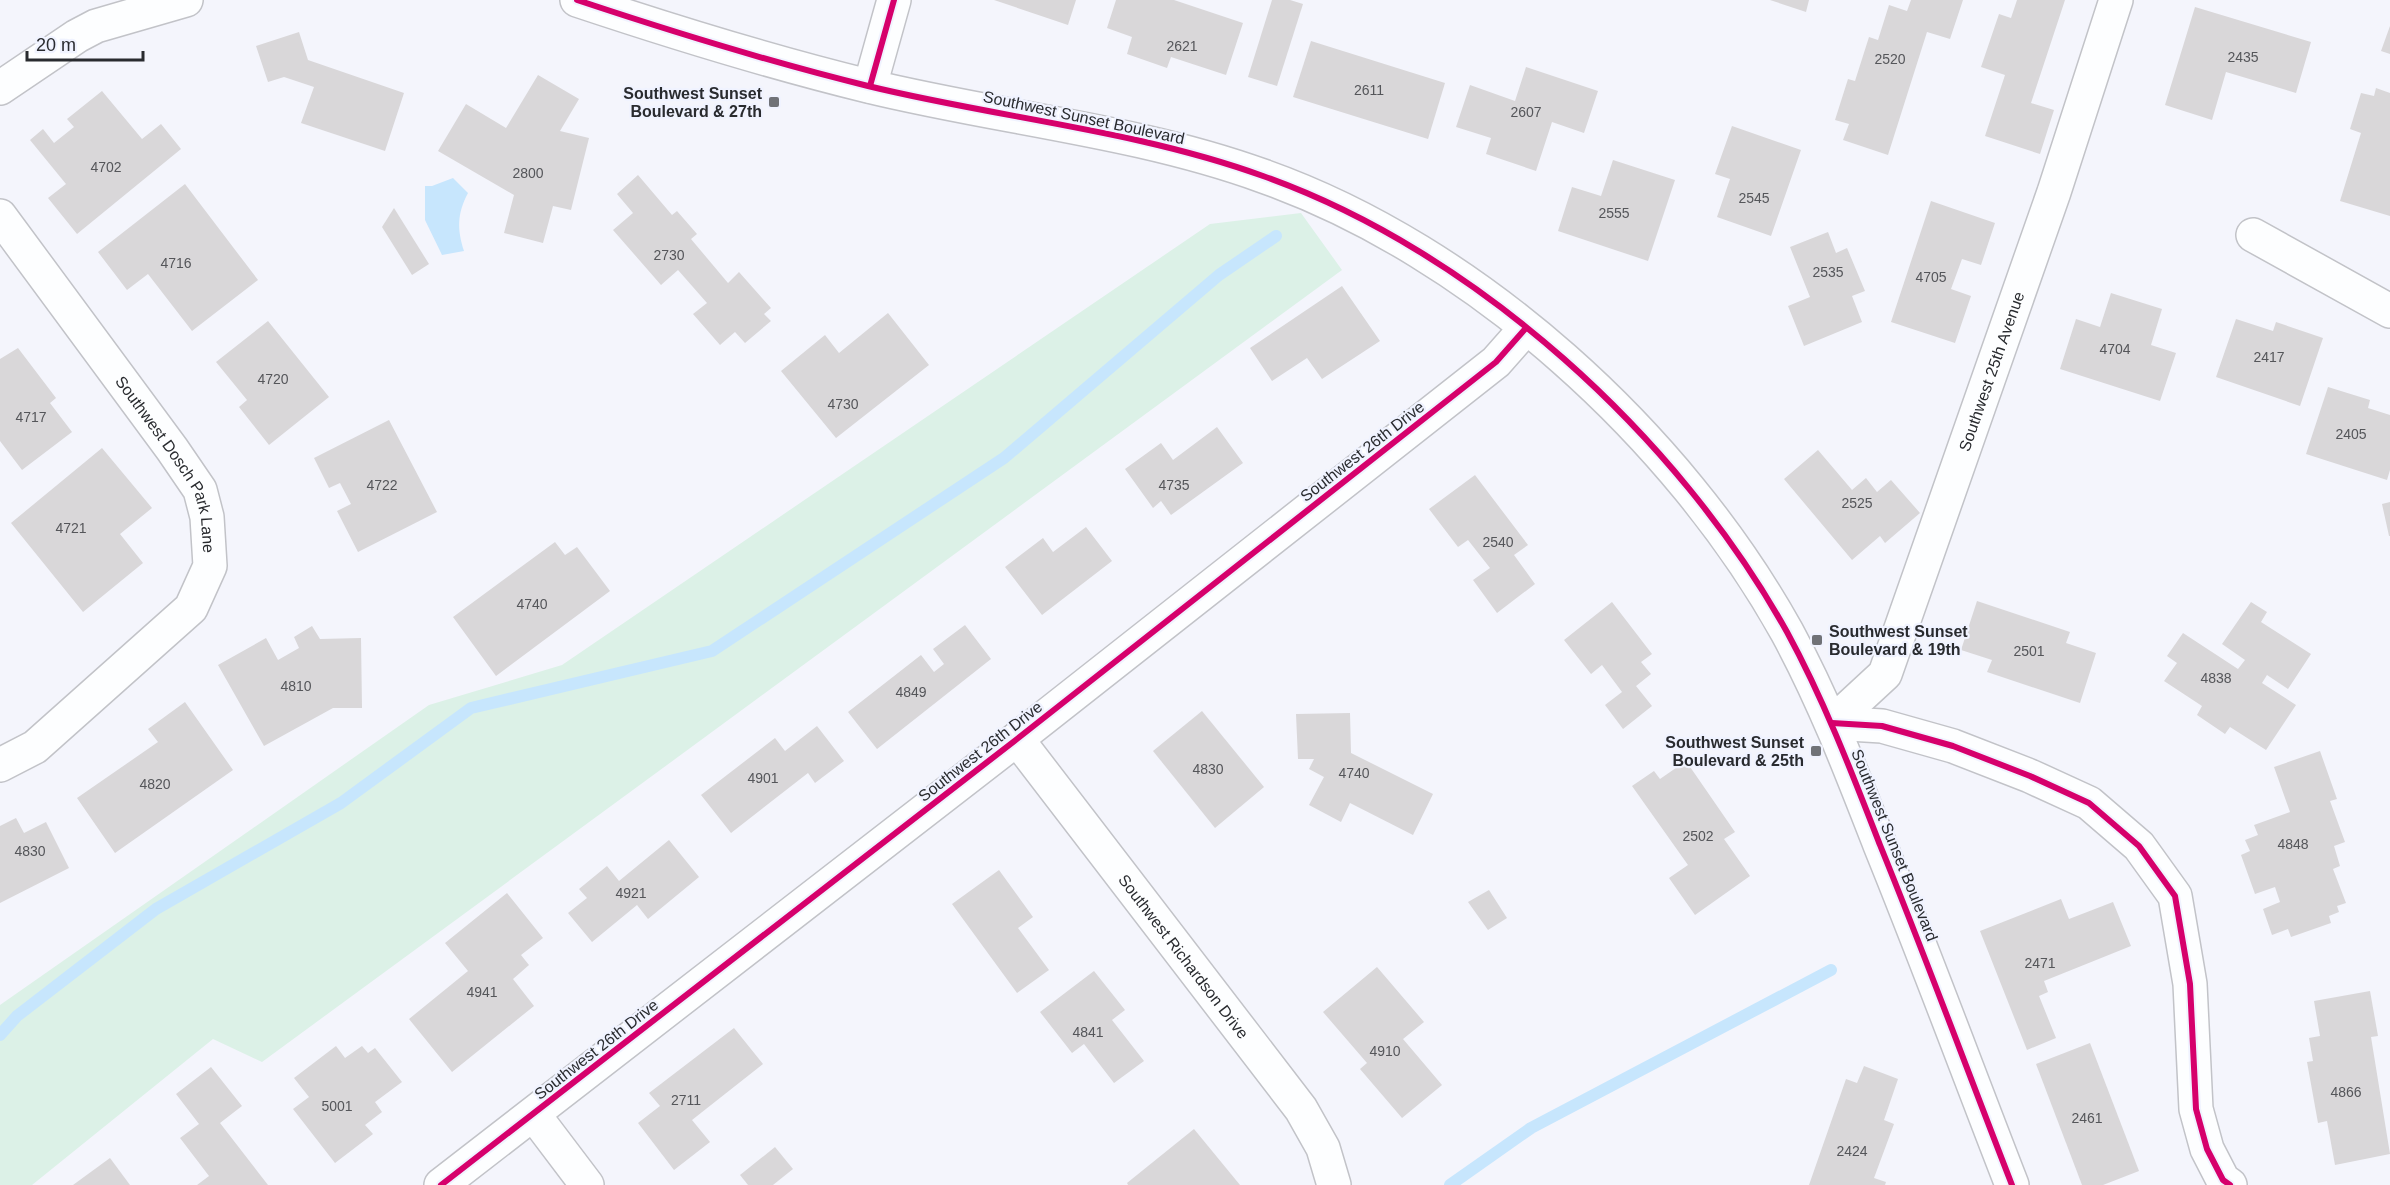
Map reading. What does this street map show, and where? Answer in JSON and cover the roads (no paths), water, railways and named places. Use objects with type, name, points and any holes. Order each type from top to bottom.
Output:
[{"type":"street","points":[[0,88],[77,36],[96,26],[186,0]]},
{"type":"street","name":"Southwest Sunset Boulevard","points":[[577,0],[676,32],[870,86],[1188,153],[1265,176],[1359,218],[1408,246],[1492,301],[1526,328],[1596,386],[1688,488],[1718,527],[1786,632],[1832,723],[2012,1185]]},
{"type":"street","points":[[870,86],[894,0]]},
{"type":"street","name":"Southwest 25th Avenue","points":[[1832,723],[1885,674],[2054,192],[2116,0]]},
{"type":"street","name":"Southwest Dosch Park Lane","points":[[0,216],[200,490],[207,517],[210,566],[191,608],[35,747],[0,765]]},
{"type":"street","points":[[2253,235],[2390,310]]},
{"type":"street","name":"Southwest 26th Drive","points":[[441,1185],[1017,739],[1496,362],[1526,328]]},
{"type":"street","points":[[1832,723],[1882,726],[1953,746],[2030,776],[2089,803],[2139,846],[2175,896],[2190,984],[2196,1108],[2207,1149],[2223,1180],[2230,1185]]},
{"type":"street","name":"Southwest Richardson Drive","points":[[1017,739],[1301,1109],[1323,1148],[1334,1185]]},
{"type":"street","points":[[534,1115],[587,1185]]},
{"type":"water","points":[[453,178],[468,193],[459,222],[464,251],[442,255],[425,220],[425,186],[432,186]]},
{"type":"waterway","points":[[0,1035],[17,1016],[156,909],[341,803],[471,708],[712,651],[1004,458],[1219,275],[1276,236]]},
{"type":"waterway","points":[[1450,1185],[1531,1128],[1831,970]]},
{"type":"place","name":"Southwest Sunset Boulevard & 27th","points":[[774,102]]},
{"type":"place","name":"Southwest Sunset Boulevard & 19th","points":[[1817,640]]},
{"type":"place","name":"Southwest Sunset Boulevard & 25th","points":[[1816,751]]}]
